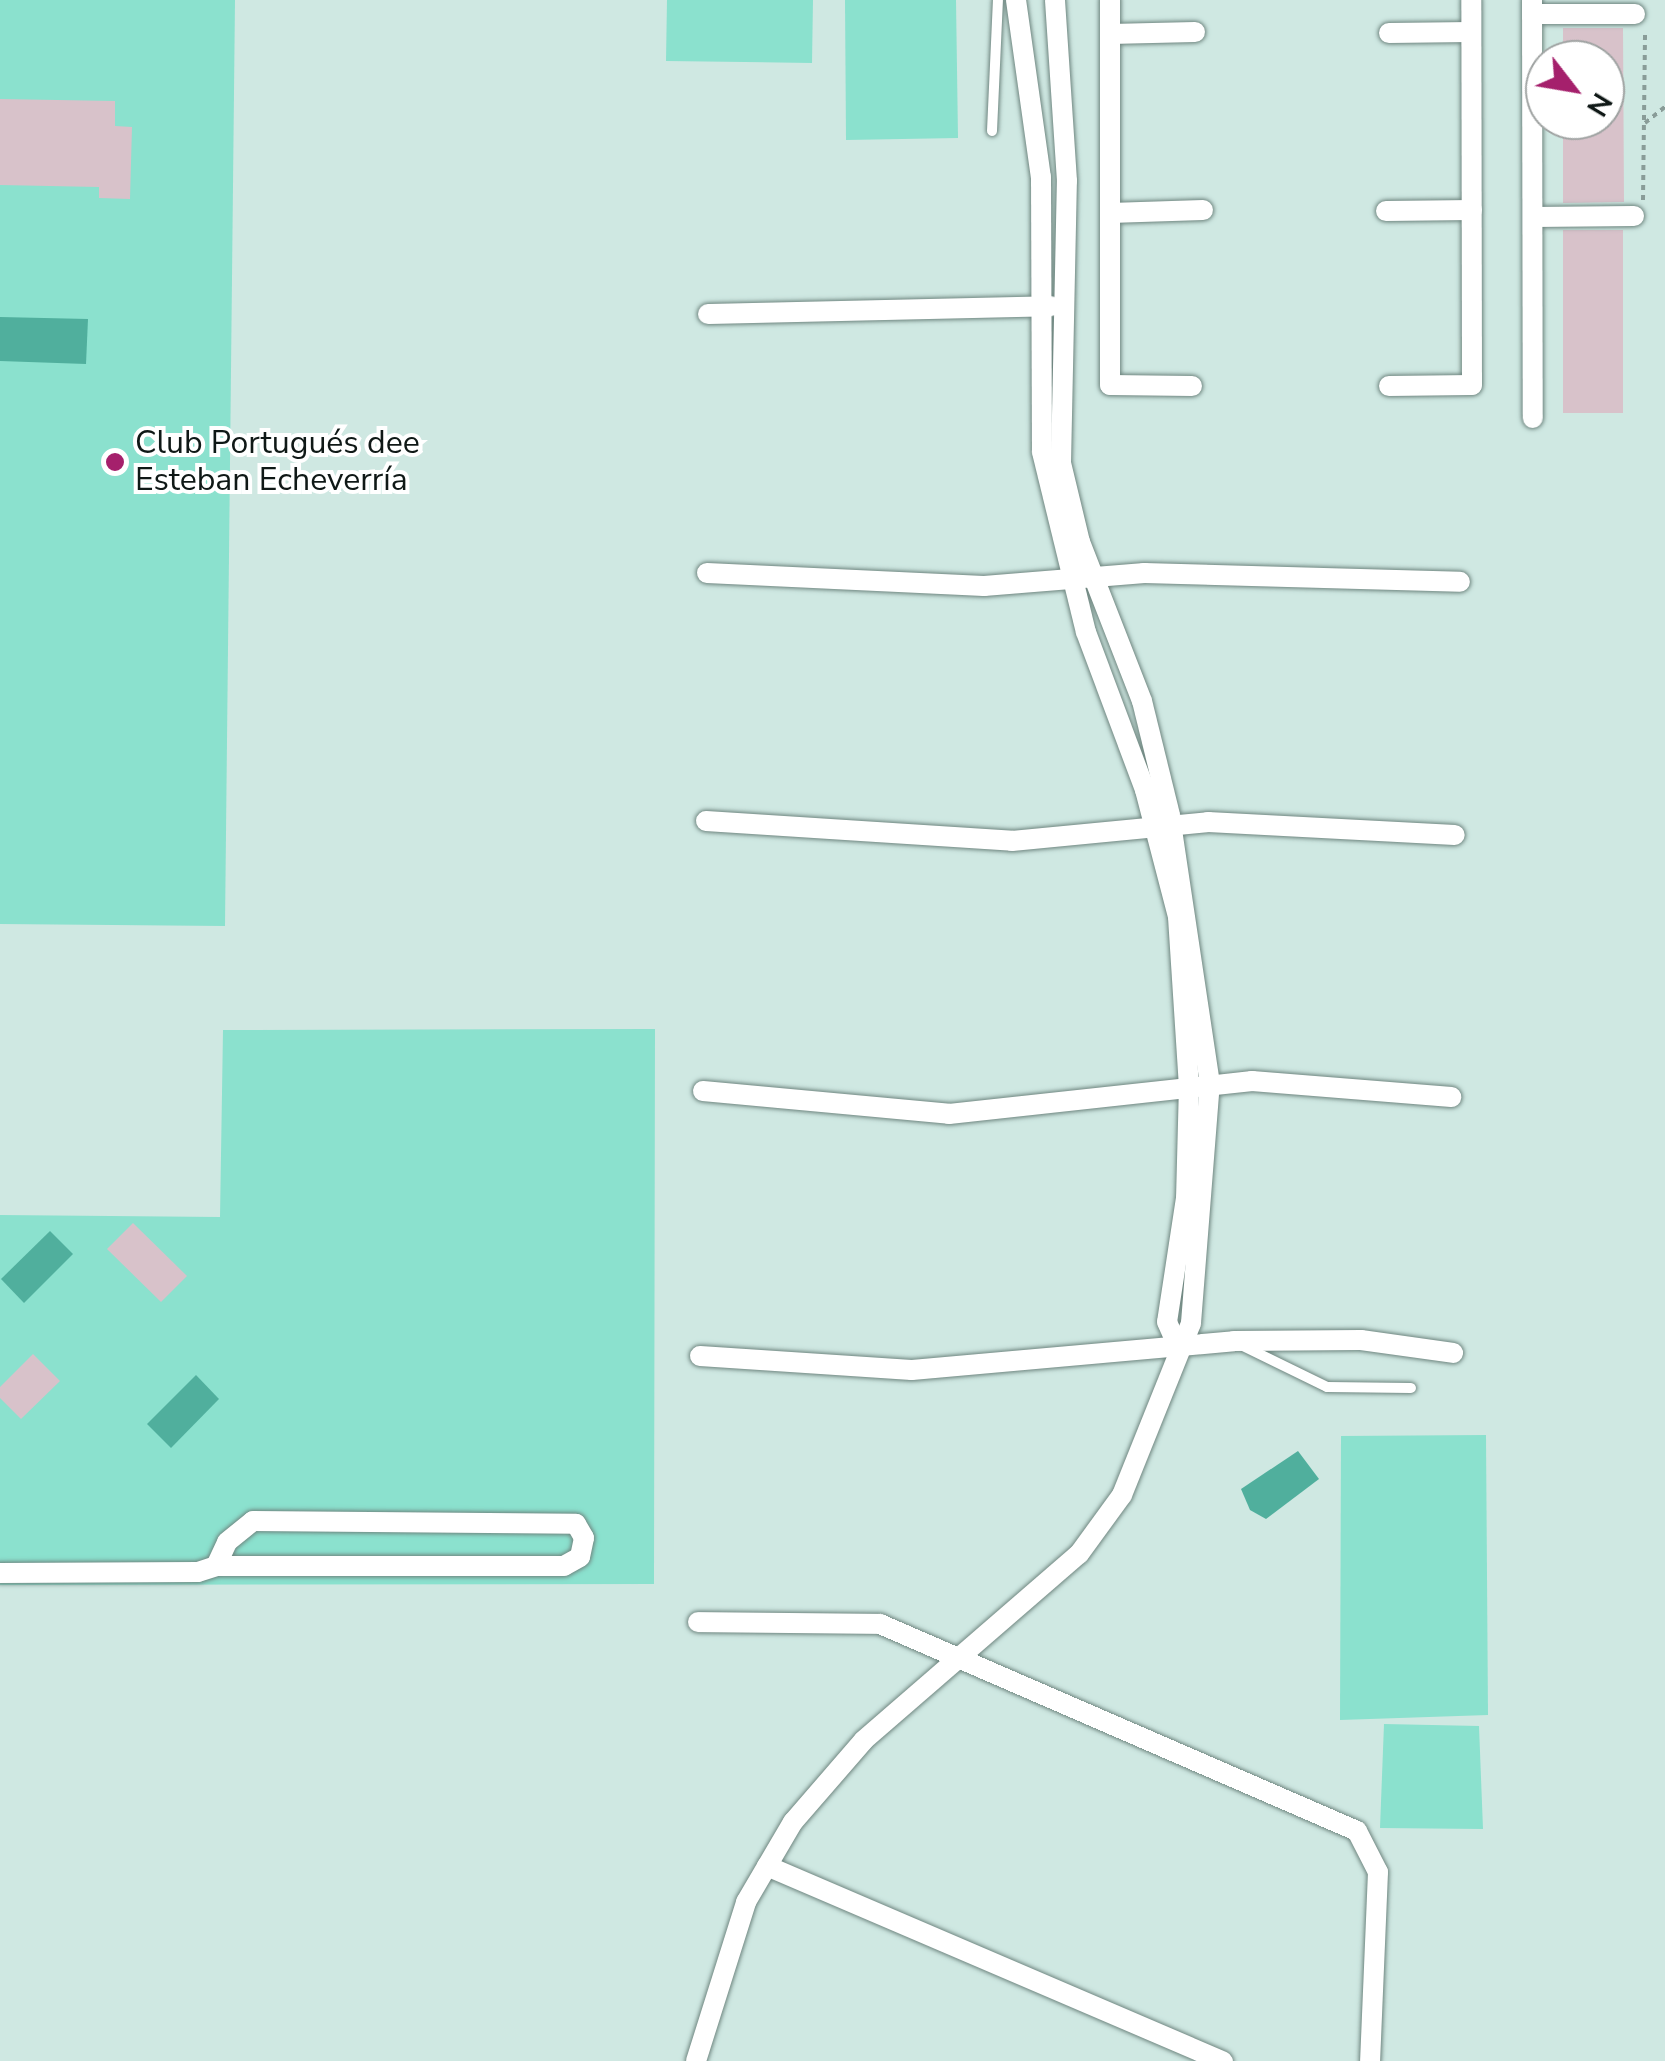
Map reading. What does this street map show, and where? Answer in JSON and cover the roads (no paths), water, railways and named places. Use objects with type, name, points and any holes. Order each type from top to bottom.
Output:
[{"type":"street","points":[[696,2061],[710,2000],[767,1866],[793,1822],[864,1740],[1079,1554],[1122,1495],[1178,1344],[1191,1323],[1200,1084],[1142,701],[1083,578],[1042,452],[1041,177],[1016,0]]},
{"type":"street","points":[[1055,0],[1067,181],[1061,463],[1083,578]]},
{"type":"street","points":[[1110,0],[1110,384],[1192,386]]},
{"type":"street","points":[[1389,386],[1472,386],[1471,0]]},
{"type":"street","points":[[1533,418],[1532,7],[1640,16]]},
{"type":"street","points":[[1110,34],[1195,32]]},
{"type":"street","points":[[1389,33],[1471,32]]},
{"type":"street","points":[[1110,212],[1204,210]]},
{"type":"street","points":[[1386,211],[1472,210]]},
{"type":"street","points":[[1532,218],[1639,213]]},
{"type":"street","points":[[708,314],[1063,306]]},
{"type":"street","points":[[707,574],[984,586],[1083,578],[1344,574],[1460,582]]},
{"type":"street","points":[[706,821],[1012,841],[1208,822],[1455,835]]},
{"type":"street","points":[[703,1091],[949,1114],[1200,1084],[1452,1098]]},
{"type":"street","points":[[700,1356],[912,1370],[1234,1341],[1361,1340],[1452,1353]]},
{"type":"street","points":[[0,1573],[198,1572],[216,1566],[564,1566],[580,1557],[584,1538],[576,1524],[253,1522],[226,1542],[216,1566]]},
{"type":"street","points":[[698,1622],[880,1624],[1357,1831],[1378,1872],[1370,2061]]},
{"type":"street","points":[[767,1866],[1223,2061]]},
{"type":"lane","points":[[992,132],[998,0]]},
{"type":"lane","points":[[1234,1341],[1328,1387],[1411,1388]]},
{"type":"place","name":"Club Portugués dee Esteban Echeverría","points":[[115,462]]}]
